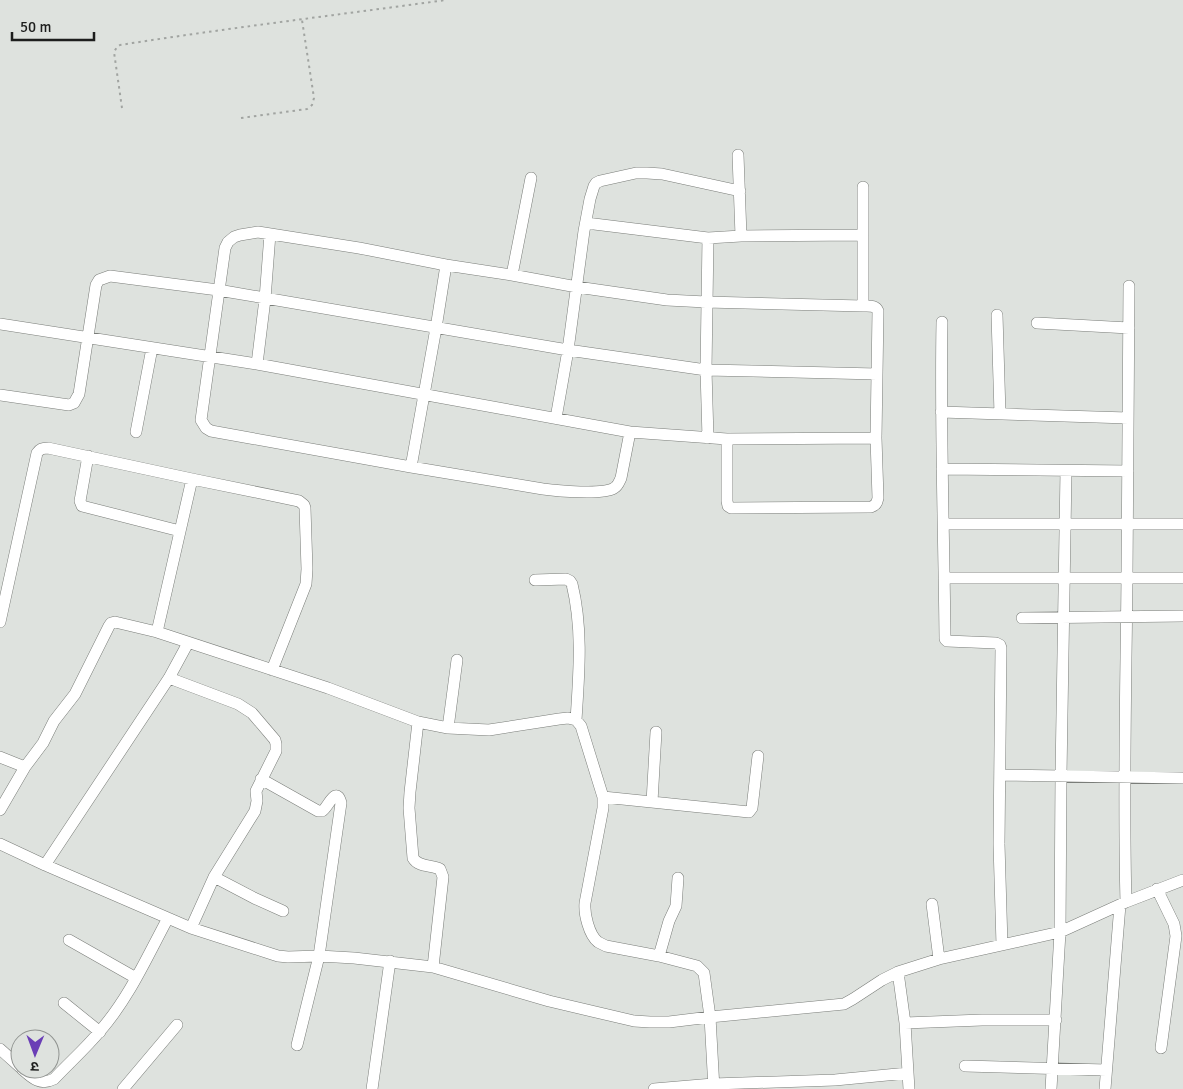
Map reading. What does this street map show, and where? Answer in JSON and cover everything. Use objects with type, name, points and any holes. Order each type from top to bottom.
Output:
[{"type":"street","points":[[738,155],[741,236]]},
{"type":"street","points":[[556,418],[590,199],[596,183],[636,173],[647,173],[662,174],[740,190]]},
{"type":"street","points":[[512,275],[531,178]]},
{"type":"street","points":[[863,187],[863,306]]},
{"type":"street","points":[[586,223],[708,238],[863,235]]},
{"type":"street","points":[[630,432],[621,478],[614,489],[606,492],[551,490],[211,431],[203,425],[201,420],[225,248],[234,237],[258,232],[359,248],[446,266],[667,300],[875,307],[878,311],[876,438],[878,498],[874,506],[861,508],[731,508],[728,506],[727,501],[728,440]]},
{"type":"street","points":[[257,364],[270,234]]},
{"type":"street","points":[[708,238],[706,302],[708,438]]},
{"type":"street","points":[[411,467],[446,266]]},
{"type":"street","points":[[0,395],[69,405],[74,403],[79,394],[96,285],[102,278],[110,276],[218,290],[568,350],[706,370],[877,374]]},
{"type":"street","points":[[1105,1089],[1123,903],[1129,286]]},
{"type":"street","points":[[997,315],[1000,414]]},
{"type":"street","points":[[942,322],[941,412],[945,640],[947,642],[996,643],[1001,648],[999,844],[1002,945]]},
{"type":"street","points":[[1037,323],[1129,328]]},
{"type":"street","points":[[0,324],[257,364],[630,432],[728,440],[876,438]]},
{"type":"street","points":[[136,432],[152,348]]},
{"type":"street","points":[[941,412],[1128,418]]},
{"type":"street","points":[[0,622],[37,453],[43,448],[48,448],[299,501],[304,504],[306,584],[272,670]]},
{"type":"street","points":[[88,456],[80,501],[82,506],[180,532]]},
{"type":"street","points":[[942,469],[1128,471]]},
{"type":"street","points":[[1051,1089],[1060,932],[1066,471]]},
{"type":"street","points":[[157,632],[192,479]]},
{"type":"street","points":[[944,524],[1183,524]]},
{"type":"street","points":[[944,578],[1183,578]]},
{"type":"street","points":[[536,580],[566,579],[572,584],[579,630],[580,652],[576,720]]},
{"type":"street","points":[[1022,618],[1183,616]]},
{"type":"street","points":[[0,810],[25,767],[43,743],[54,721],[75,694],[111,623],[119,623],[157,632],[328,688],[418,722],[448,728],[489,730],[559,719],[568,718],[576,720],[581,726],[603,797],[603,808],[585,902],[584,911],[586,919],[599,943],[659,956],[697,966],[701,969],[706,978],[713,1086]]},
{"type":"street","points":[[45,866],[169,678],[188,643]]},
{"type":"street","points":[[448,728],[456,660]]},
{"type":"street","points":[[169,678],[238,704],[252,713],[271,735],[276,744],[276,751],[256,791],[255,811],[214,877],[191,928]]},
{"type":"street","points":[[418,722],[409,808],[413,858],[418,864],[440,869],[443,877],[433,967]]},
{"type":"street","points":[[652,802],[656,732]]},
{"type":"street","points":[[603,797],[749,812],[752,808],[758,756]]},
{"type":"street","points":[[0,757],[25,767]]},
{"type":"street","points":[[1000,775],[1183,778]]},
{"type":"street","points":[[261,779],[314,810],[324,810],[332,798],[338,797],[341,804],[319,956],[297,1045]]},
{"type":"street","points":[[0,844],[45,866],[191,928],[278,956],[319,956],[390,961],[433,967],[550,1000],[634,1021],[650,1022],[669,1022],[840,1005],[898,972],[939,959],[1060,932],[1123,903],[1183,880]]},
{"type":"street","points":[[214,877],[282,911]]},
{"type":"street","points":[[659,956],[676,906],[678,878]]},
{"type":"street","points":[[1157,889],[1179,925],[1161,1048]]},
{"type":"street","points":[[932,904],[939,959]]},
{"type":"street","points":[[60,1073],[100,1032],[117,1010],[168,918]]},
{"type":"street","points":[[69,940],[136,978]]},
{"type":"street","points":[[372,1089],[390,961]]},
{"type":"street","points":[[898,972],[905,1023],[909,1089]]},
{"type":"street","points":[[64,1003],[100,1032]]},
{"type":"street","points":[[905,1023],[1056,1020]]},
{"type":"street","points":[[123,1089],[177,1025]]},
{"type":"street","points":[[0,1049],[10,1058]]},
{"type":"street","points":[[965,1066],[1106,1070]]},
{"type":"street","points":[[654,1089],[836,1084],[908,1073]]},
{"type":"street","points":[[36,1079],[45,1082],[54,1079]]},
{"type":"path","points":[[122,108],[114,52],[120,45],[215,30],[446,0]]},
{"type":"path","points":[[241,118],[307,109],[312,105],[314,98],[302,20]]}]
